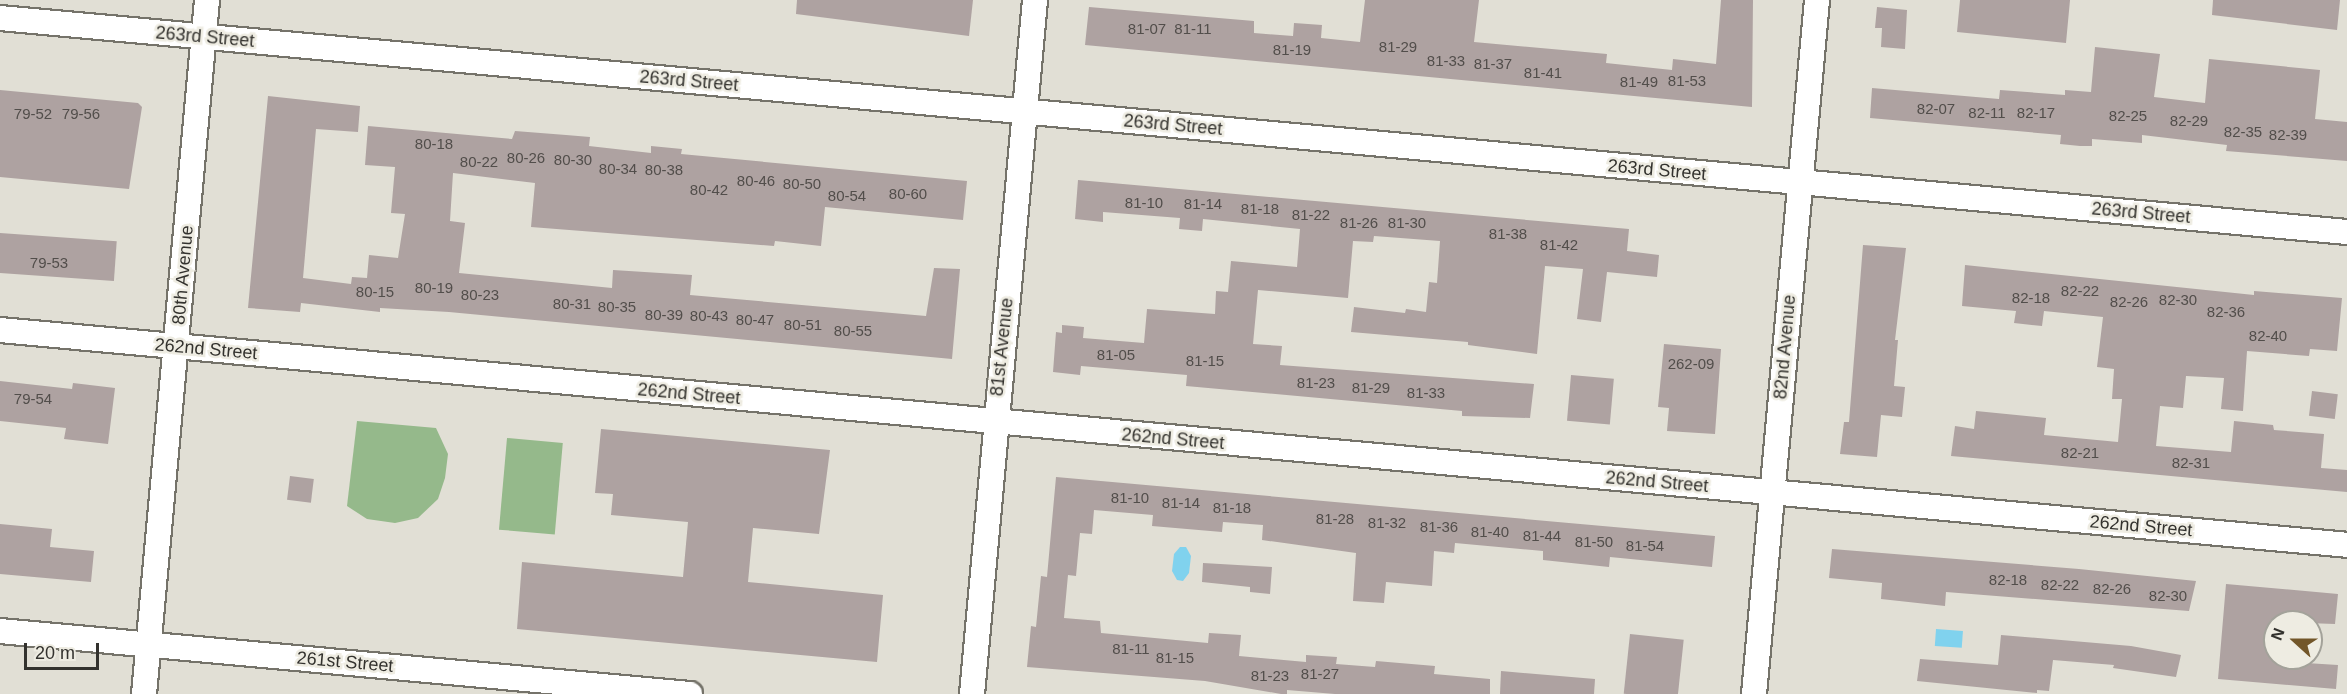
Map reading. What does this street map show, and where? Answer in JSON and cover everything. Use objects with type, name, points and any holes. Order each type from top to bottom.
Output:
[{"type":"street","name":"80th Avenue","points":[[144,694],[207,0]]},
{"type":"street","name":"81st Avenue","points":[[972,694],[1035,0]]},
{"type":"street","name":"82nd Avenue","points":[[1754,694],[1817,0]]},
{"type":"street","name":"263rd Street","points":[[0,18],[2347,232]]},
{"type":"street","name":"262nd Street","points":[[0,330],[995,423],[2347,545]]},
{"type":"street","name":"261st Street","points":[[0,631],[690,694]]},
{"type":"green space","points":[[357,421],[436,428],[448,454],[445,478],[438,499],[418,518],[395,523],[367,519],[347,506]]},
{"type":"green space","points":[[507,438],[563,443],[555,535],[499,530]]},
{"type":"water","points":[[1180,547],[1186,547],[1191,556],[1189,573],[1183,581],[1177,580],[1172,571],[1174,554]]},
{"type":"water","points":[[1936,629],[1963,631],[1962,648],[1935,646]]},
{"type":"building","points":[[797,0],[973,0],[969,36],[796,14]]},
{"type":"building","points":[[1365,0],[1479,0],[1474,42],[1607,54],[1606,63],[1672,70],[1673,59],[1716,64],[1721,0],[1753,0],[1752,107],[1085,45],[1089,7],[1254,21],[1254,33],[1293,36],[1294,23],[1322,25],[1321,38],[1360,42]]},
{"type":"building","points":[[1960,0],[2070,0],[2066,43],[1957,32]]},
{"type":"building","points":[[2213,0],[2340,0],[2337,30],[2212,15]]},
{"type":"building","points":[[1877,7],[1907,10],[1905,49],[1881,47],[1882,28],[1875,28]]},
{"type":"building","points":[[2095,47],[2160,54],[2154,97],[2205,103],[2209,59],[2320,70],[2315,119],[2347,122],[2347,161],[2226,151],[2227,145],[2142,135],[2142,143],[2092,139],[2092,146],[2080,146],[2060,144],[2061,135],[1870,118],[1872,88],[1999,99],[2000,90],[2065,95],[2065,90],[2091,92]]},
{"type":"building","points":[[0,90],[138,103],[142,107],[129,189],[0,177]]},
{"type":"building","points":[[268,96],[360,106],[358,132],[316,129],[303,278],[351,284],[352,277],[367,278],[369,255],[398,258],[405,214],[391,213],[395,167],[365,165],[368,126],[512,139],[515,131],[590,137],[589,146],[651,153],[651,146],[682,149],[681,154],[967,181],[963,220],[825,207],[821,246],[775,241],[774,246],[531,227],[535,183],[453,173],[450,221],[465,223],[459,273],[612,288],[613,270],[692,275],[690,295],[926,316],[934,268],[960,269],[952,359],[449,312],[380,308],[380,312],[301,303],[300,312],[248,308]]},
{"type":"building","points":[[1078,180],[1629,229],[1627,251],[1659,255],[1657,277],[1607,272],[1601,322],[1577,319],[1583,269],[1545,266],[1537,354],[1468,345],[1468,342],[1351,332],[1354,307],[1405,313],[1406,309],[1426,312],[1429,282],[1437,283],[1440,241],[1374,236],[1373,242],[1353,241],[1348,298],[1258,290],[1253,344],[1282,346],[1280,365],[1534,384],[1530,418],[1462,416],[1462,411],[1186,386],[1187,375],[1081,366],[1080,375],[1053,372],[1056,332],[1062,333],[1062,325],[1084,327],[1083,338],[1144,343],[1147,309],[1215,314],[1216,291],[1228,292],[1231,261],[1297,267],[1300,229],[1203,219],[1202,231],[1179,229],[1180,218],[1103,212],[1103,222],[1075,219]]},
{"type":"building","points":[[0,233],[117,241],[114,281],[0,273]]},
{"type":"building","points":[[1863,245],[1906,248],[1895,340],[1898,340],[1894,386],[1905,387],[1902,417],[1881,415],[1877,457],[1840,454],[1844,422],[1849,422]]},
{"type":"building","points":[[1965,265],[2254,295],[2254,291],[2342,298],[2337,351],[2310,349],[2309,356],[2247,351],[2243,411],[2221,409],[2224,378],[2186,376],[2183,408],[2160,406],[2156,446],[2231,452],[2234,421],[2273,425],[2274,430],[2324,434],[2321,468],[2347,470],[2347,492],[1951,456],[1955,426],[1974,429],[1976,411],[2046,418],[2044,435],[2118,442],[2122,399],[2112,399],[2114,369],[2097,367],[2103,317],[2044,311],[2042,326],[2014,323],[2016,311],[1962,306]]},
{"type":"building","points":[[1664,344],[1721,349],[1715,434],[1667,431],[1669,408],[1658,407]]},
{"type":"building","points":[[1571,375],[1614,379],[1610,425],[1567,421]]},
{"type":"building","points":[[0,381],[72,389],[73,383],[115,388],[108,444],[64,439],[66,428],[0,421]]},
{"type":"building","points":[[2312,391],[2338,394],[2335,419],[2309,416]]},
{"type":"building","points":[[601,429],[830,450],[819,534],[753,528],[748,582],[883,595],[877,662],[517,629],[522,562],[683,577],[688,522],[611,515],[613,494],[595,493]]},
{"type":"building","points":[[290,476],[314,479],[311,503],[287,500]]},
{"type":"building","points":[[1056,477],[1715,536],[1712,567],[1610,557],[1609,567],[1543,560],[1543,551],[1455,543],[1454,553],[1434,551],[1432,586],[1386,582],[1384,603],[1353,601],[1356,553],[1262,540],[1263,525],[1223,522],[1222,532],[1152,526],[1153,515],[1094,510],[1092,534],[1080,533],[1076,576],[1068,575],[1064,618],[1100,621],[1101,633],[1208,643],[1209,633],[1241,635],[1239,656],[1306,662],[1306,655],[1337,657],[1336,664],[1375,667],[1376,661],[1435,666],[1434,674],[1490,679],[1490,694],[1335,694],[1287,690],[1287,694],[1281,694],[1205,681],[1027,667],[1031,626],[1036,627],[1041,576],[1047,577]]},
{"type":"building","points":[[0,524],[52,529],[50,547],[94,551],[91,582],[0,574]]},
{"type":"building","points":[[1832,549],[2196,581],[2189,611],[1946,592],[1945,606],[1881,599],[1882,583],[1829,578]]},
{"type":"building","points":[[1203,563],[1272,567],[1270,594],[1250,592],[1250,587],[1202,582]]},
{"type":"building","points":[[2226,584],[2338,594],[2335,624],[2323,624],[2323,610],[2263,610],[2263,670],[2323,670],[2323,664],[2338,665],[2336,689],[2218,679]]},
{"type":"building","points":[[1630,634],[1684,640],[1678,694],[1624,694]]},
{"type":"building","points":[[2001,635],[2131,646],[2181,655],[2176,677],[2113,668],[2114,665],[2053,660],[2049,691],[2037,690],[2037,693],[1917,681],[1920,659],[1998,665]]},
{"type":"building","points":[[1501,671],[1595,679],[1594,694],[1500,694]]}]
